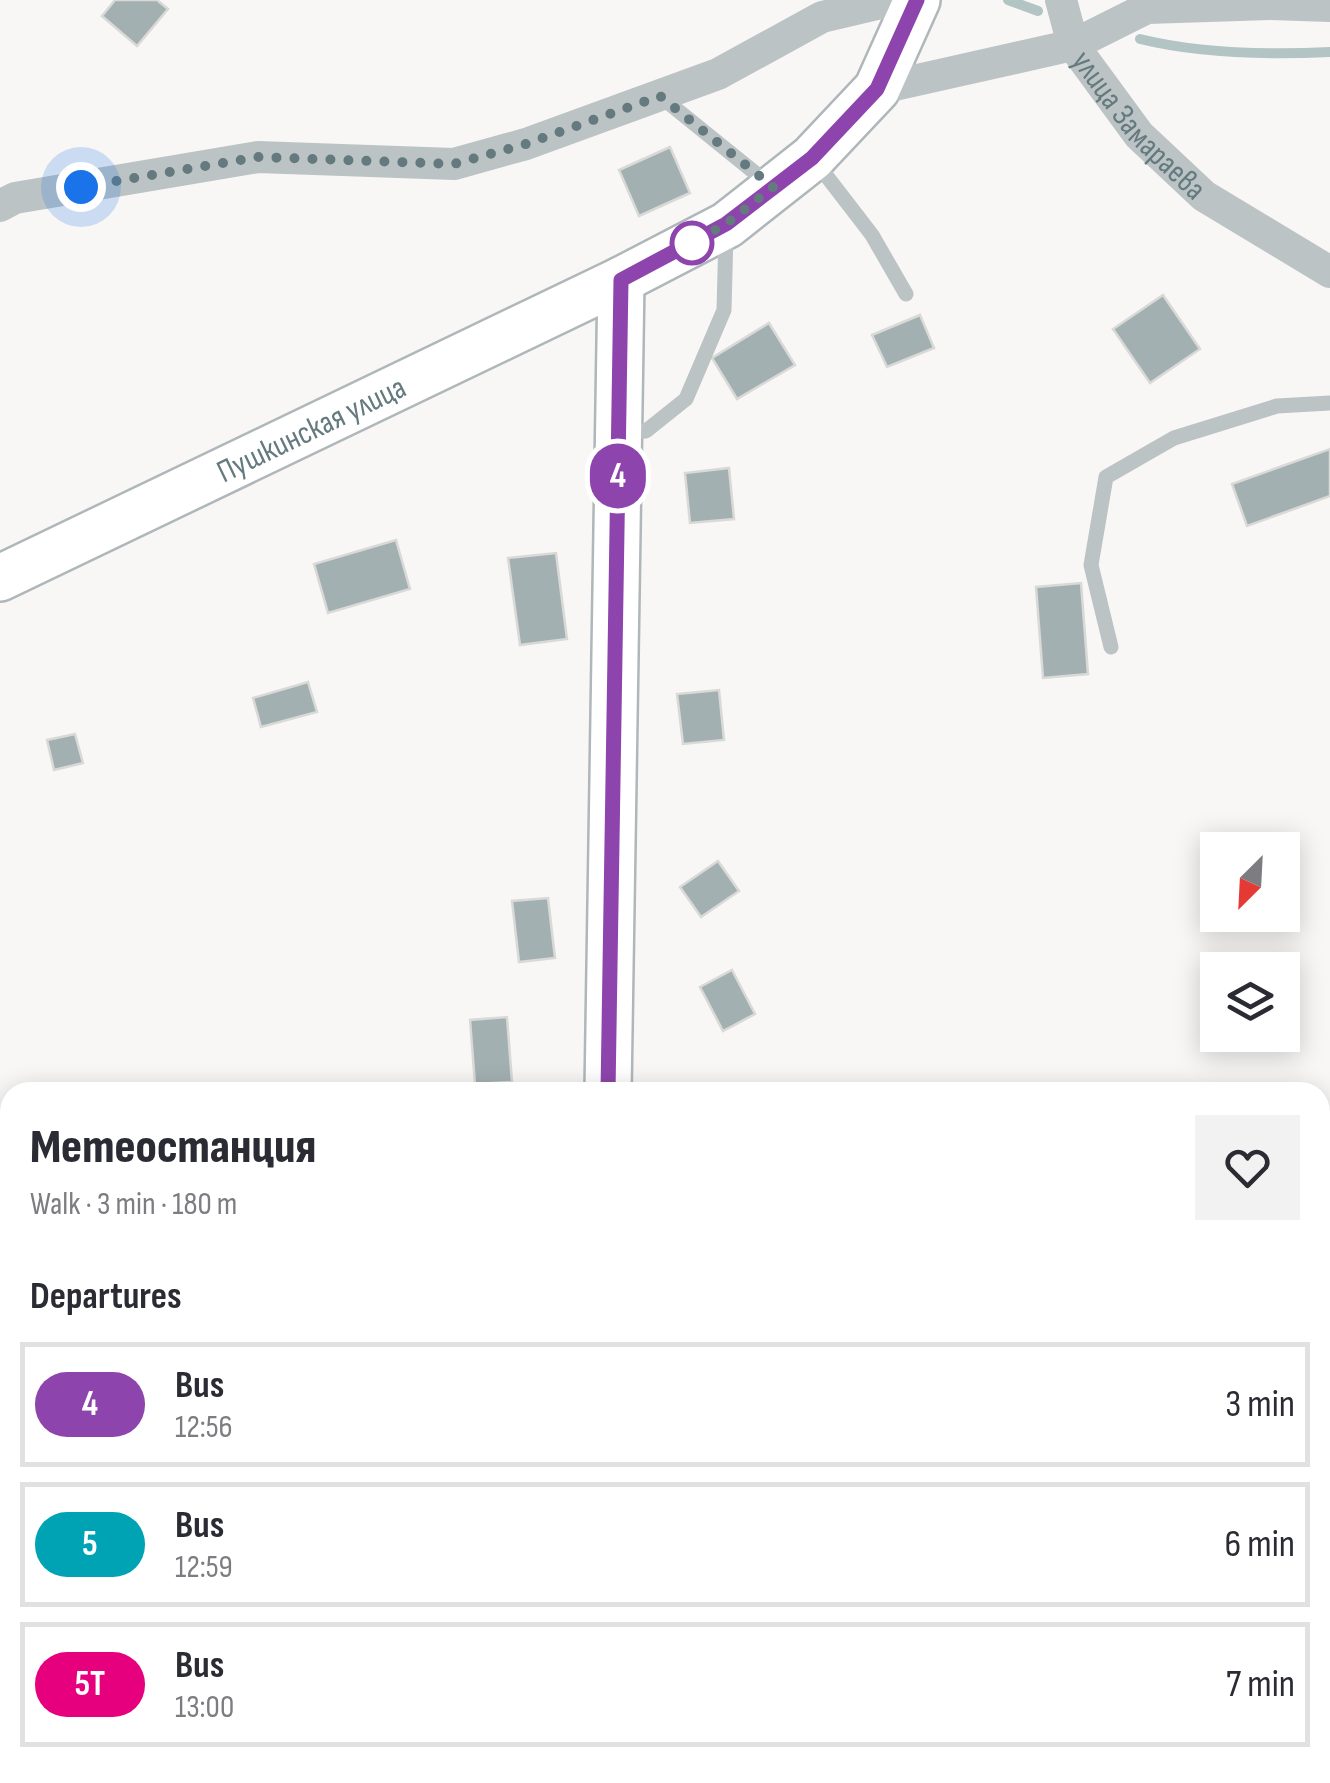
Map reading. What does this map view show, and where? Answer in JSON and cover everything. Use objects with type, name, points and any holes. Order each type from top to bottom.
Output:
[{"type":"main road","points":[[608,1082],[621,280],[726,224],[812,158],[877,89],[916,0]]},
{"type":"main road","name":"Пушкинская улица","points":[[0,578],[621,280]]},
{"type":"street","points":[[0,206],[14,198],[258,157],[454,164],[526,144],[718,74],[822,17],[894,0]]},
{"type":"street","points":[[1061,0],[1073,44],[1146,8],[1330,6]]},
{"type":"street","name":"улица Замараева","points":[[877,89],[1073,44],[1139,135],[1204,196],[1330,272]]},
{"type":"lane","points":[[660,96],[773,187]]},
{"type":"lane","points":[[812,158],[872,235],[906,294]]},
{"type":"lane","points":[[618,433],[646,431],[686,398],[724,310],[726,224]]},
{"type":"lane","points":[[1111,647],[1091,564],[1106,476],[1174,438],[1277,406],[1330,403]]},
{"type":"building","points":[[115,0],[157,0],[168,9],[137,46],[102,16]]},
{"type":"building","points":[[670,147],[690,193],[639,216],[619,170]]},
{"type":"building","points":[[1163,295],[1200,349],[1150,383],[1113,329]]},
{"type":"building","points":[[920,315],[934,348],[887,367],[872,335]]},
{"type":"building","points":[[769,323],[795,365],[737,399],[712,358]]},
{"type":"building","points":[[1330,449],[1330,496],[1247,526],[1232,484]]},
{"type":"building","points":[[729,468],[734,519],[690,523],[685,473]]},
{"type":"building","points":[[396,540],[410,589],[328,613],[314,564]]},
{"type":"building","points":[[556,553],[567,639],[520,645],[508,558]]},
{"type":"building","points":[[1081,583],[1088,674],[1043,678],[1036,587]]},
{"type":"building","points":[[308,682],[317,712],[261,727],[253,698]]},
{"type":"building","points":[[719,690],[724,740],[683,744],[677,694]]},
{"type":"building","points":[[75,734],[83,763],[54,770],[47,740]]},
{"type":"building","points":[[718,861],[739,891],[701,917],[680,887]]},
{"type":"building","points":[[548,898],[555,958],[519,962],[512,901]]},
{"type":"building","points":[[732,970],[755,1014],[723,1031],[700,987]]},
{"type":"building","points":[[507,1017],[512,1082],[475,1082],[470,1020]]},
{"type":"waterway","points":[[1008,0],[1038,11]]},
{"type":"waterway","points":[[1140,39],[1235,52],[1330,52]]},
{"type":"bus line","name":"4","points":[[608,1082],[621,280],[726,224],[812,158],[877,89],[917,0]]},
{"type":"route","points":[[81,187],[258,157],[454,164],[526,144],[660,96],[773,187],[726,224],[692,243]]}]
